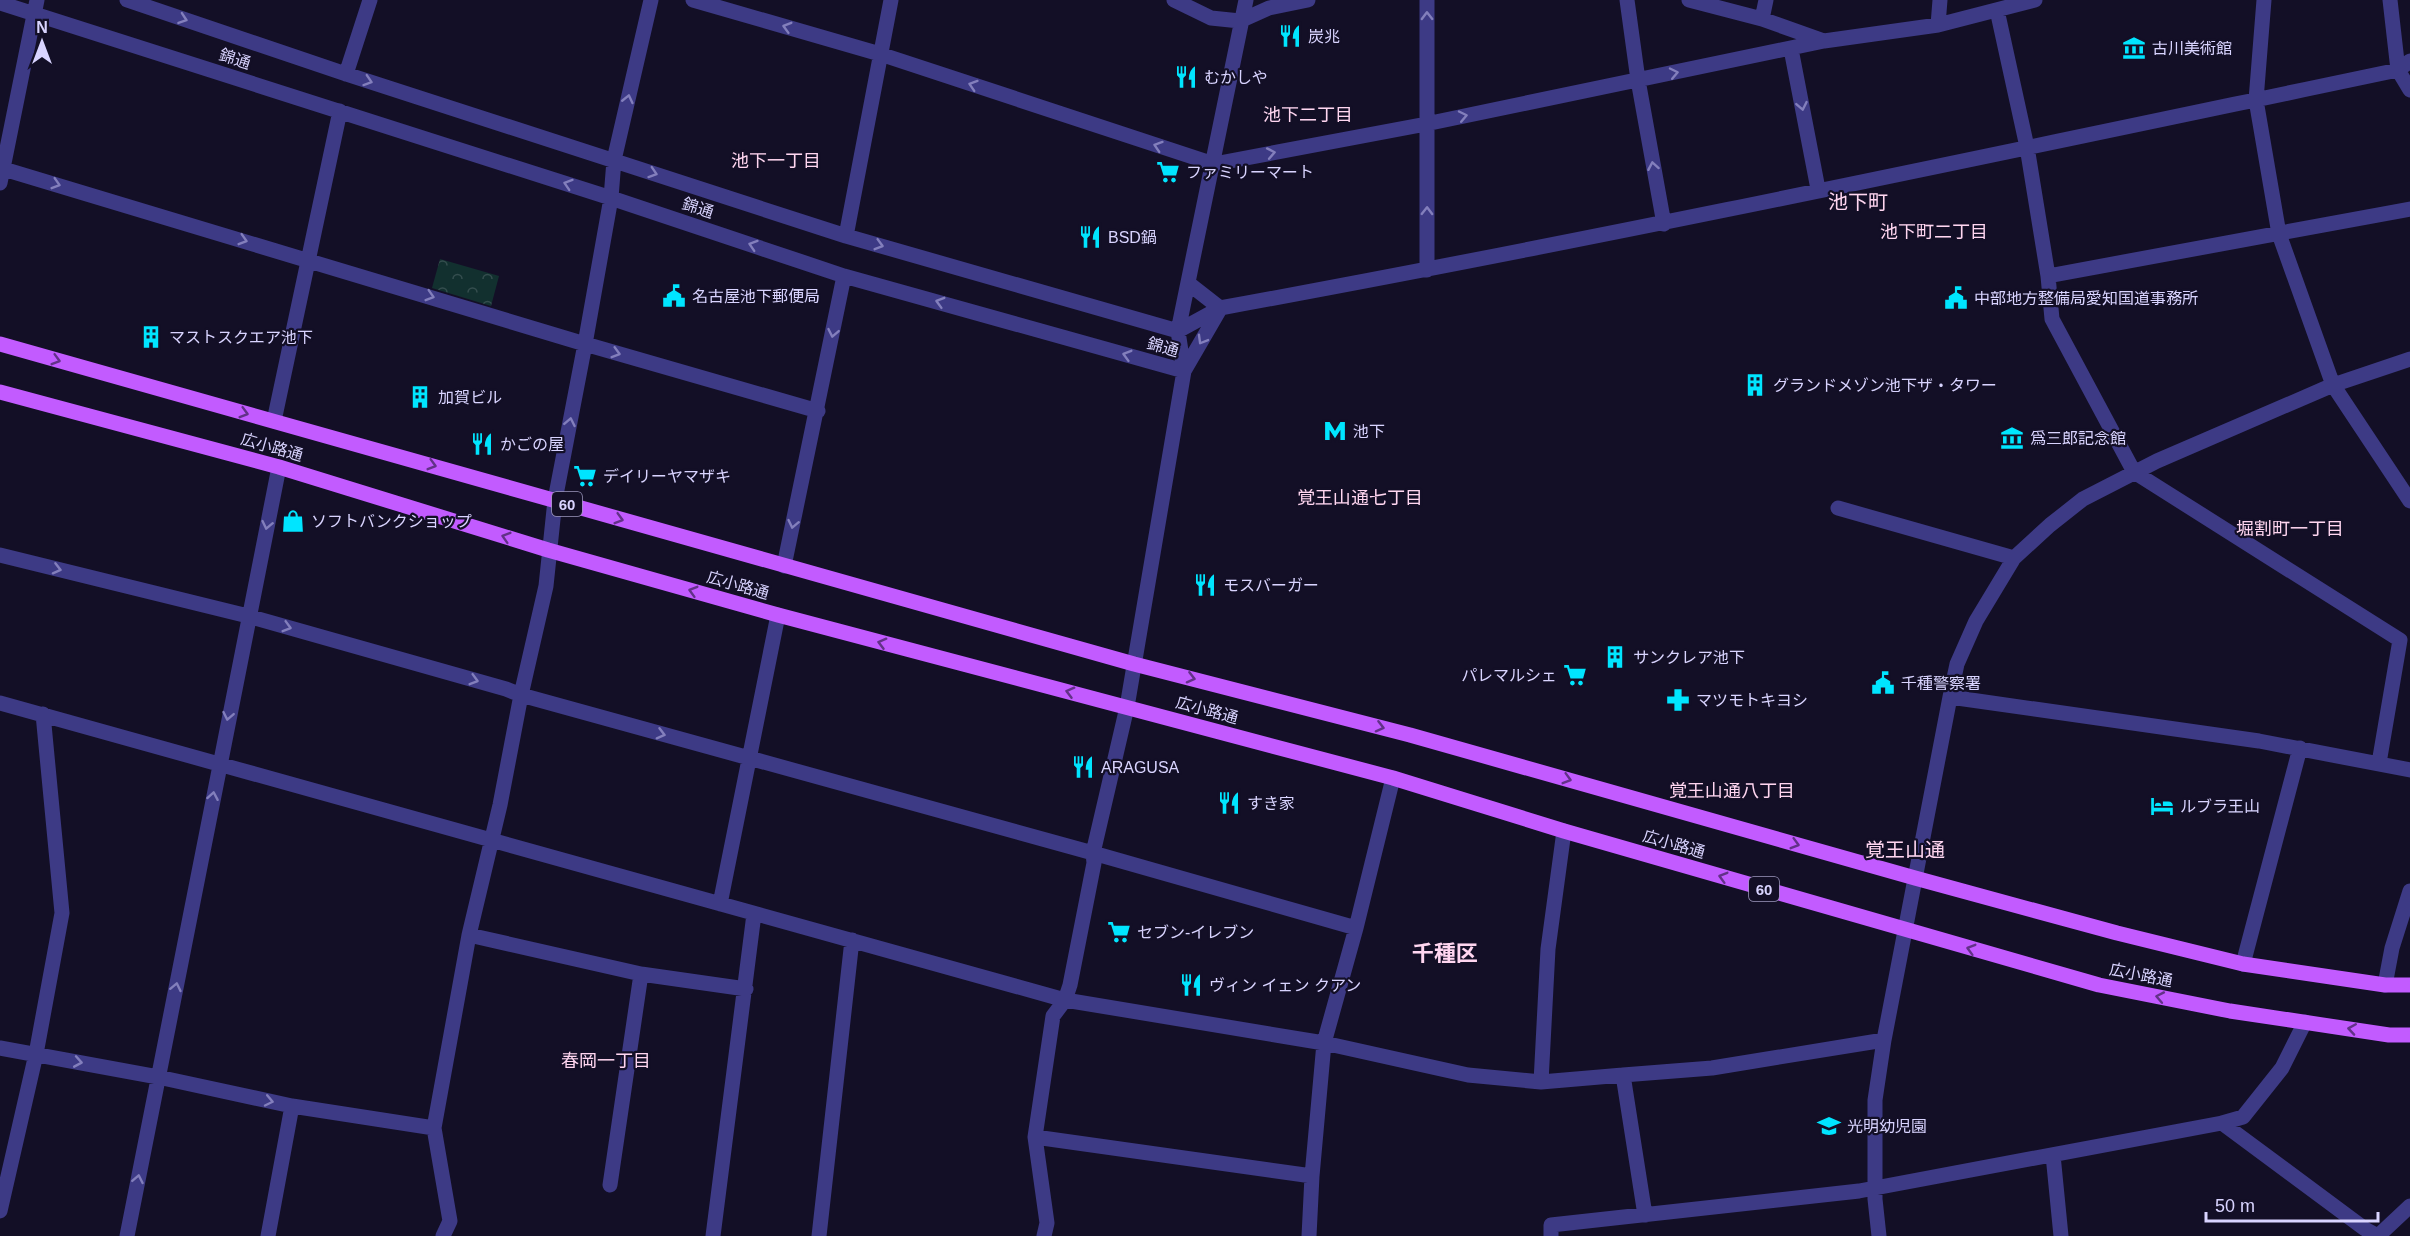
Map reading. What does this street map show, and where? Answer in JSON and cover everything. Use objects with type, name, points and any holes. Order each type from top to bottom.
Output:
[{"type":"main road","name":"広小路通","points":[[0,344],[1134,664],[1410,735],[2117,933],[2243,964],[2385,985],[2410,985]]},
{"type":"main road","name":"広小路通","points":[[0,392],[279,468],[548,550],[778,615],[1393,778],[1564,831],[2100,985],[2230,1011],[2389,1035],[2410,1035]]},
{"type":"street","name":"錦通","points":[[127,0],[346,74],[846,236],[1178,331],[1220,308]]},
{"type":"street","points":[[346,74],[370,0]]},
{"type":"street","points":[[443,1236],[450,1221],[434,1128],[470,935],[500,806],[521,695],[549,571],[548,550],[555,500],[611,198],[614,160],[651,0]]},
{"type":"street","points":[[693,0],[880,54],[1214,164],[1428,123],[1824,41],[1938,25],[2035,0]]},
{"type":"street","points":[[846,236],[891,0]]},
{"type":"street","points":[[1174,0],[1211,18],[1240,21],[1269,8],[1308,0]]},
{"type":"street","points":[[1044,1236],[1047,1223],[1035,1137],[1053,1016],[1065,1000],[1094,863],[1093,853],[1127,707],[1184,371],[1178,331],[1246,0]]},
{"type":"street","points":[[1426,0],[1428,123],[1426,270]]},
{"type":"street","points":[[1627,0],[1638,80],[1664,224]]},
{"type":"street","points":[[1689,0],[1762,19],[1824,41]]},
{"type":"street","points":[[1762,19],[1766,0]]},
{"type":"street","points":[[1938,25],[1940,0]]},
{"type":"street","points":[[2264,0],[2256,100],[2279,234],[2333,385],[2410,501]]},
{"type":"street","points":[[2391,0],[2410,90]]},
{"type":"street","name":"錦通","points":[[0,3],[36,7],[340,111],[844,276],[1184,371],[1220,308]]},
{"type":"street","points":[[36,7],[1,173],[309,259],[585,344],[818,411]]},
{"type":"street","points":[[1997,10],[2027,147],[2048,276],[2052,319],[2134,472],[2400,640],[2379,763]]},
{"type":"street","points":[[1791,48],[1818,189]]},
{"type":"street","points":[[1188,283],[1220,308],[1664,224],[1818,189],[2256,100],[2404,65]]},
{"type":"street","points":[[274,421],[340,111]]},
{"type":"street","points":[[2048,276],[2410,209]]},
{"type":"street","points":[[784,566],[818,411],[844,276]]},
{"type":"street","points":[[1879,1236],[1875,1200],[1875,1100],[1884,1040],[1950,696],[1957,664],[1976,621],[2014,558],[2083,499],[2134,472],[2333,385],[2410,359]]},
{"type":"street","points":[[127,1236],[279,468]]},
{"type":"street","points":[[1838,508],[2014,558]]},
{"type":"street","points":[[0,555],[248,616],[521,695],[1356,928]]},
{"type":"street","points":[[720,904],[778,615]]},
{"type":"street","points":[[1950,696],[2300,748],[2410,770]]},
{"type":"street","points":[[0,703],[219,762],[1065,1000],[1324,1043],[1468,1075],[1541,1082],[1712,1068],[1884,1040]]},
{"type":"street","points":[[0,1211],[36,1054],[62,913],[43,714]]},
{"type":"street","points":[[2243,964],[2300,748]]},
{"type":"street","points":[[1309,1236],[1324,1043],[1356,928],[1393,778]]},
{"type":"street","points":[[1541,1082],[1548,949],[1564,831]]},
{"type":"street","points":[[2385,985],[2392,948],[2410,891]]},
{"type":"street","points":[[713,1236],[754,914]]},
{"type":"street","points":[[470,935],[641,974],[746,989]]},
{"type":"street","points":[[819,1236],[852,940]]},
{"type":"street","points":[[610,1185],[641,974]]},
{"type":"street","points":[[1551,1236],[1551,1225],[1859,1191],[2222,1123],[2243,1117],[2282,1068],[2305,1022]]},
{"type":"street","points":[[0,1048],[158,1077],[292,1106],[434,1128]]},
{"type":"street","points":[[1623,1075],[1645,1215]]},
{"type":"street","points":[[267,1236],[292,1106]]},
{"type":"street","points":[[2222,1123],[2365,1229],[2378,1236],[2410,1206]]},
{"type":"street","points":[[1035,1137],[1312,1176]]},
{"type":"street","points":[[2053,1155],[2061,1236]]},
{"type":"green space","points":[[440,259],[499,276],[491,306],[432,288]]},
{"type":"place","name":"炭兆","points":[[1290,36]]},
{"type":"place","name":"古川美術館","points":[[2134,48]]},
{"type":"place","name":"むかしや","points":[[1186,77]]},
{"type":"place","name":"ファミリーマート","points":[[1168,172]]},
{"type":"place","name":"BSD鍋","points":[[1090,237]]},
{"type":"place","name":"名古屋池下郵便局","points":[[674,296]]},
{"type":"place","name":"中部地方整備局愛知国道事務所","points":[[1956,298]]},
{"type":"place","name":"マストスクエア池下","points":[[151,337]]},
{"type":"place","name":"グランドメゾン池下ザ・タワー","points":[[1755,385]]},
{"type":"place","name":"加賀ビル","points":[[420,397]]},
{"type":"place","name":"池下","points":[[1335,431]]},
{"type":"place","name":"爲三郎記念館","points":[[2012,438]]},
{"type":"place","name":"かごの屋","points":[[482,444]]},
{"type":"place","name":"デイリーヤマザキ","points":[[585,476]]},
{"type":"place","name":"ソフトバンクショップ","points":[[293,521]]},
{"type":"place","name":"モスバーガー","points":[[1205,585]]},
{"type":"place","name":"サンクレア池下","points":[[1615,657]]},
{"type":"place","name":"パレマルシェ","points":[[1575,675]]},
{"type":"place","name":"千種警察署","points":[[1883,683]]},
{"type":"place","name":"マツモトキヨシ","points":[[1678,700]]},
{"type":"place","name":"ARAGUSA","points":[[1083,767]]},
{"type":"place","name":"すき家","points":[[1229,803]]},
{"type":"place","name":"ルブラ王山","points":[[2162,806]]},
{"type":"place","name":"セブン-イレブン","points":[[1119,932]]},
{"type":"place","name":"ヴィン イェン クアン","points":[[1191,985]]},
{"type":"place","name":"光明幼児園","points":[[1829,1126]]},
{"type":"district","name":"池下二丁目","points":[[1308,115]]},
{"type":"district","name":"池下一丁目","points":[[776,161]]},
{"type":"district","name":"池下町","points":[[1858,202]]},
{"type":"district","name":"池下町二丁目","points":[[1934,232]]},
{"type":"district","name":"覚王山通七丁目","points":[[1360,498]]},
{"type":"district","name":"堀割町一丁目","points":[[2290,529]]},
{"type":"district","name":"覚王山通八丁目","points":[[1732,791]]},
{"type":"district","name":"覚王山通","points":[[1905,850]]},
{"type":"district","name":"千種区","points":[[1445,953]]},
{"type":"district","name":"春岡一丁目","points":[[606,1061]]}]
